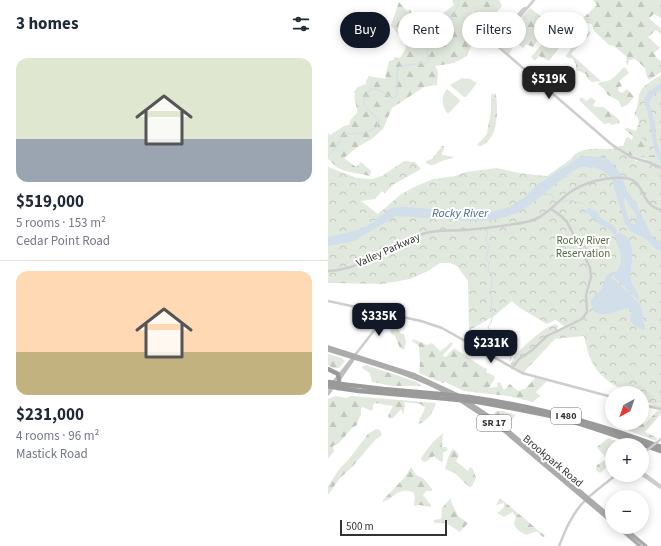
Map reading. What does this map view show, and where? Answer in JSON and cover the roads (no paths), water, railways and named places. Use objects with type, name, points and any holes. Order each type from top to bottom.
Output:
[{"type":"highway","points":[[328,369],[333,371],[340,380]]},
{"type":"highway","name":"I 480","points":[[328,383],[340,380],[469,397],[514,405],[567,416],[626,434],[661,447]]},
{"type":"highway","name":"I 480","points":[[340,380],[374,392],[478,402],[514,408],[573,422],[623,437],[661,451]]},
{"type":"main road","name":"Brookpark Road","points":[[328,346],[354,357]]},
{"type":"main road","name":"Brookpark Road","points":[[328,350],[427,380],[473,405],[499,423],[605,516]]},
{"type":"main road","points":[[328,394],[340,380],[354,357]]},
{"type":"main road","points":[[328,389],[340,380],[354,357]]},
{"type":"main road","name":"Brookpark Road","points":[[587,499],[605,513]]},
{"type":"main road","points":[[626,534],[640,546]]},
{"type":"main road","points":[[631,534],[646,546]]},
{"type":"street","points":[[534,0],[526,8],[526,12],[495,44],[611,144],[631,156],[661,168]]},
{"type":"street","name":"Valley Parkway","points":[[328,270],[354,266],[418,236],[430,232],[492,228],[536,219],[576,189],[590,183],[610,179],[622,178],[630,179],[636,182],[648,203],[654,208],[661,210]]},
{"type":"street","points":[[512,368],[519,359],[531,351],[547,336],[582,319],[587,312],[586,295],[591,277],[590,268],[575,236],[566,222],[561,216],[551,209]]},
{"type":"street","points":[[328,301],[421,321],[442,328],[522,373],[605,395]]},
{"type":"street","points":[[354,357],[387,314]]},
{"type":"street","points":[[649,407],[661,410]]},
{"type":"street","points":[[649,449],[661,439]]},
{"type":"street","points":[[649,479],[661,487]]},
{"type":"street","points":[[559,546],[572,516],[587,499],[608,482]]},
{"type":"water","points":[[661,83],[661,89],[652,97],[649,103],[655,124],[661,163],[655,152],[648,113],[644,100],[648,92]]},
{"type":"water","name":"Rocky River","points":[[582,156],[605,157],[620,173],[627,191],[636,203],[652,237],[661,242],[661,251],[656,249],[646,239],[630,231],[625,224],[611,177],[602,170],[593,167],[581,167],[572,171],[530,205],[519,212],[505,217],[494,220],[475,221],[396,216],[354,241],[328,246],[328,237],[359,230],[370,224],[391,208],[406,207],[481,213],[495,211],[510,207],[526,196],[537,185]],"holes":[[[624,197],[637,216],[636,224],[634,225],[627,216]]]},
{"type":"water","points":[[589,208],[596,211],[601,218],[617,230],[616,233],[618,234],[619,232],[626,236],[630,242],[632,247],[631,281],[637,292],[639,301],[610,273],[617,271],[621,263],[620,251],[616,236],[586,212],[578,215]]},
{"type":"water","points":[[608,274],[641,306],[645,329],[638,328],[633,324],[630,320],[632,311],[627,308],[609,314],[600,314],[593,308],[591,305],[591,300],[601,289]]},
{"type":"waterway","points":[[454,15],[459,0]]},
{"type":"waterway","points":[[328,155],[333,151],[345,134],[364,133],[377,127],[378,120],[364,105],[367,94],[371,90],[377,89],[390,97],[396,97],[397,73],[400,66],[426,63],[428,61],[427,51],[429,48]]},
{"type":"waterway","points":[[543,194],[552,195],[554,198]]},
{"type":"waterway","points":[[562,202],[569,200],[584,204]]},
{"type":"waterway","points":[[488,230],[486,240],[489,247],[486,260],[489,262],[488,272],[491,273],[492,278],[489,293],[492,298],[491,308],[493,312],[491,323],[488,327],[499,341],[508,345],[511,358],[510,361]]},
{"type":"park label","name":"Rocky River Reservation","points":[[583,246]]}]
